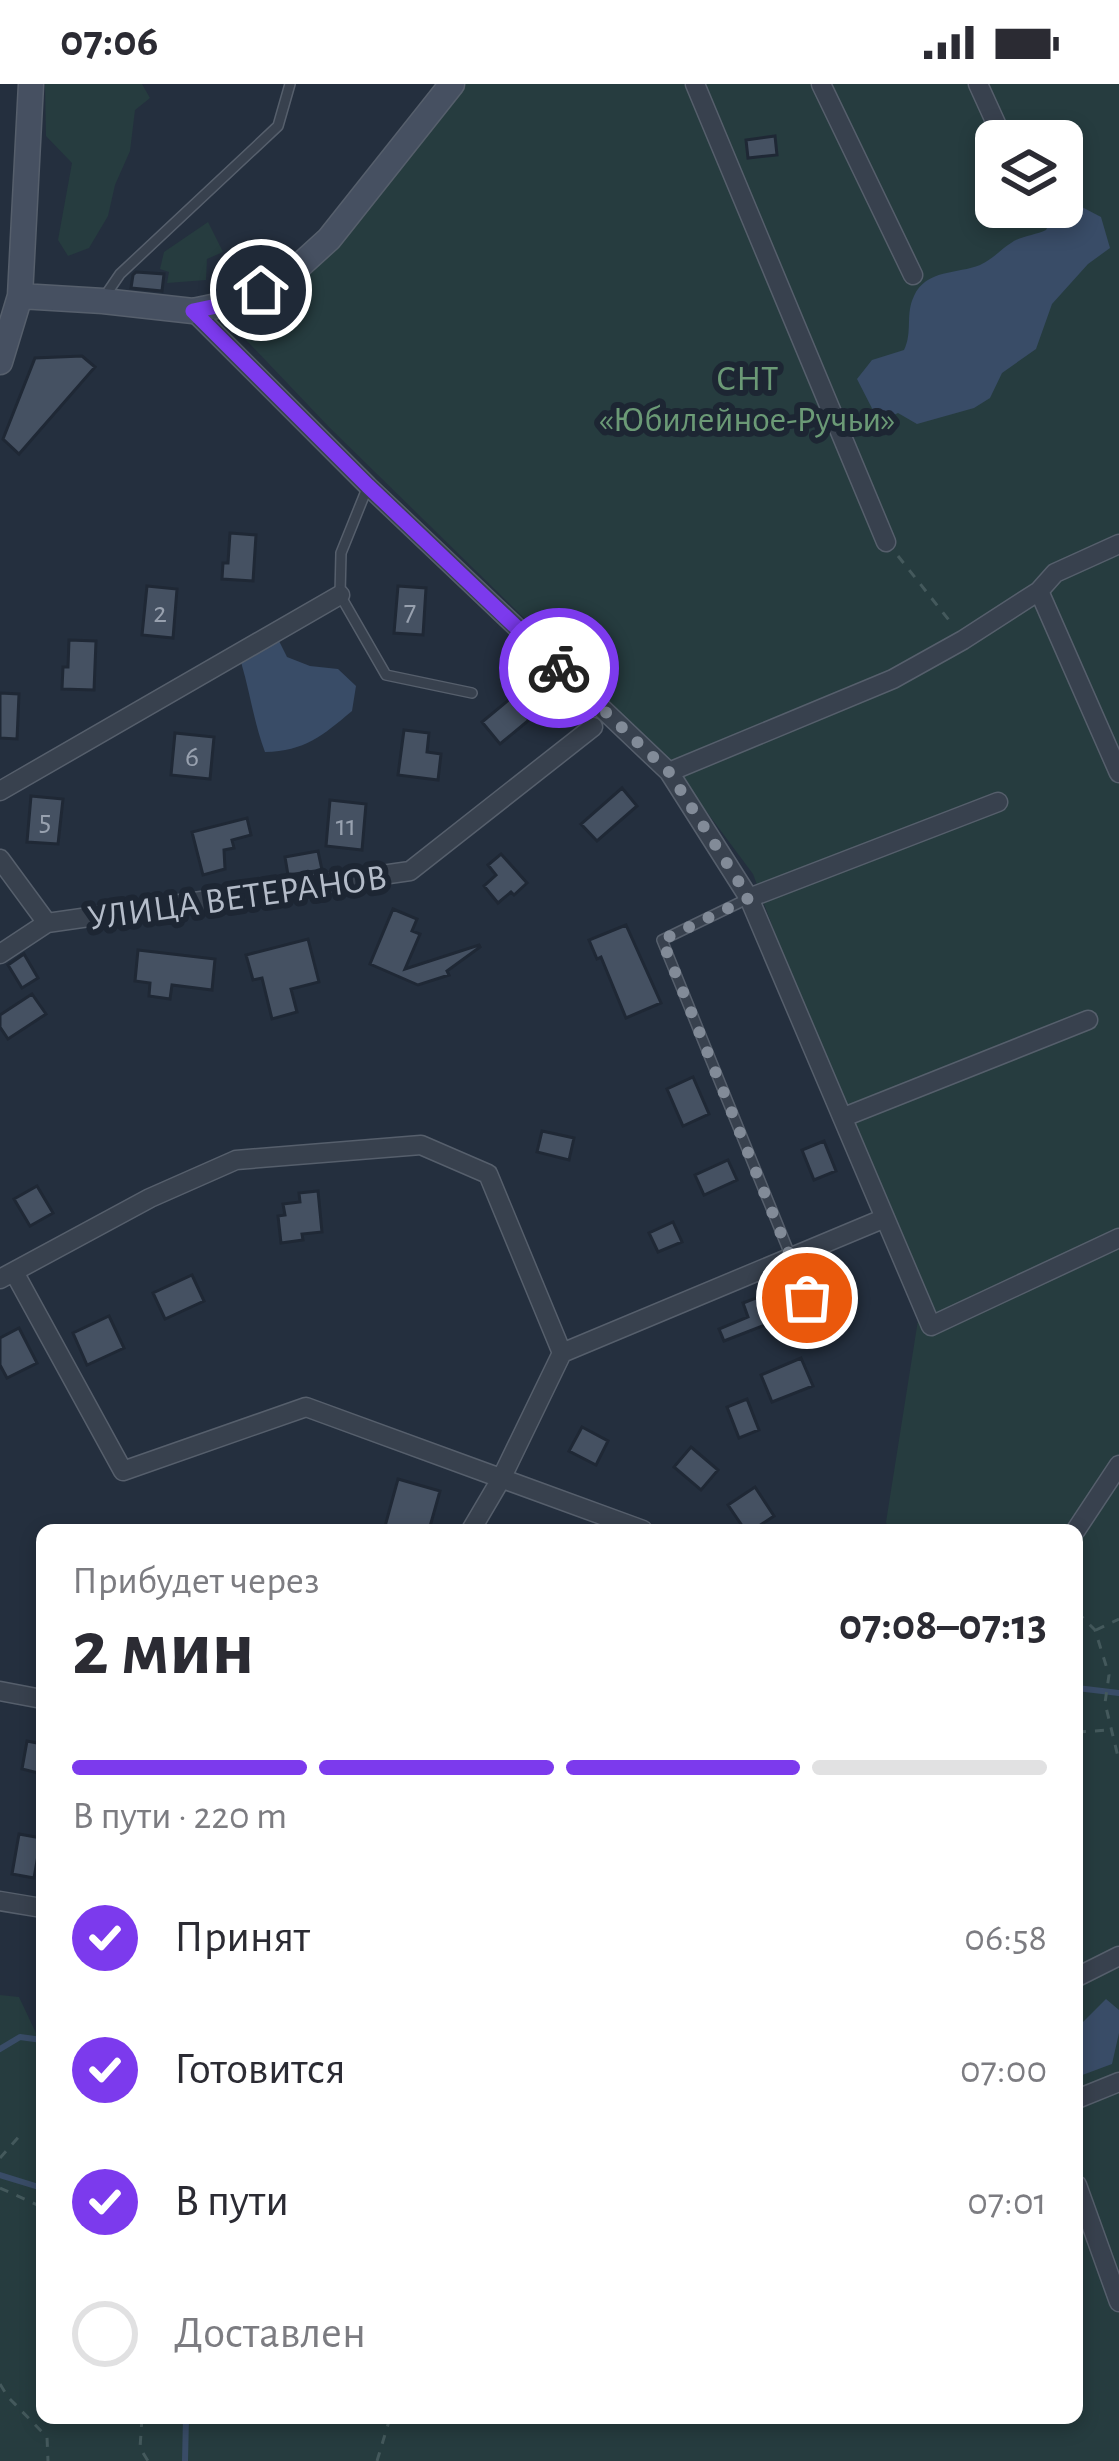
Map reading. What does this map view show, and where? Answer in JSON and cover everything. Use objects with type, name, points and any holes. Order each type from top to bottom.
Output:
[{"type":"street","points":[[0,362],[20,296],[32,84]]},
{"type":"street","points":[[20,296],[193,311],[236,302],[285,279],[329,239],[452,84]]},
{"type":"street","points":[[695,84],[886,542]]},
{"type":"street","points":[[821,84],[913,274]]},
{"type":"street","points":[[978,84],[994,120]]},
{"type":"street","points":[[193,311],[368,486],[669,772],[749,898],[932,1326],[1119,1238]]},
{"type":"street","points":[[669,772],[893,679],[1039,591],[1055,573],[1119,544]]},
{"type":"street","points":[[1039,591],[1119,773]]},
{"type":"street","points":[[0,791],[340,596]]},
{"type":"street","name":"УЛИЦА ВЕТЕРАНОВ","points":[[0,954],[47,923],[410,871],[592,727]]},
{"type":"street","points":[[749,898],[998,802]]},
{"type":"street","name":"УЛИЦА ВЕТЕРАНОВ","points":[[0,860],[47,923]]},
{"type":"street","points":[[844,1117],[1088,1020]]},
{"type":"street","points":[[562,1353],[488,1174],[421,1145],[236,1160],[150,1198],[7,1276],[123,1471],[306,1407],[626,1524]]},
{"type":"street","points":[[475,1524],[562,1353],[885,1218]]},
{"type":"street","points":[[1080,1524],[1119,1465]]},
{"type":"street","points":[[0,1691],[36,1699]]},
{"type":"street","points":[[0,1901],[36,1907]]},
{"type":"street","points":[[1083,1974],[1119,1956]]},
{"type":"street","points":[[1083,2097],[1119,2082]]},
{"type":"street","points":[[1083,2202],[1119,2301]]},
{"type":"lane","points":[[103,301],[120,274],[278,127],[290,84]]},
{"type":"lane","points":[[368,486],[340,553],[340,596],[386,676],[472,693]]},
{"type":"lane","points":[[749,898],[662,940],[824,1338]]},
{"type":"path","points":[[886,542],[963,640]]},
{"type":"path","points":[[1083,1618],[1094,1630],[1109,1675],[1105,1703],[1119,1761]]},
{"type":"path","points":[[1094,1630],[1119,1619]]},
{"type":"path","points":[[1083,1732],[1112,1730]]},
{"type":"path","points":[[0,2158],[23,2132]]},
{"type":"path","points":[[0,2188],[36,2204]]},
{"type":"path","points":[[0,2384],[47,2438],[48,2461]]},
{"type":"path","points":[[142,2424],[140,2448],[148,2461]]},
{"type":"path","points":[[377,2461],[388,2424]]},
{"type":"green space","points":[[45,84],[142,84],[150,98],[135,110],[130,151],[108,216],[89,248],[68,256],[58,240],[72,163],[46,136]]},
{"type":"green space","name":"СНТ «Юбилейное-Ручьи»","points":[[462,84],[1119,84],[1119,2461],[0,2461],[0,1995],[19,1997],[36,2033],[36,2424],[1083,2424],[1083,1524],[886,1524],[918,1320],[753,874],[665,756],[329,427],[227,320],[305,273]]},
{"type":"green space","points":[[208,222],[223,252],[207,259],[206,280],[167,283],[169,272],[160,269],[164,252]]},
{"type":"water","points":[[1083,208],[1101,217],[1110,248],[1088,264],[1052,304],[1036,349],[1002,373],[990,398],[974,408],[917,424],[898,413],[879,422],[857,379],[872,360],[904,350],[911,303],[919,287],[934,277],[980,265],[1015,241],[1046,230],[1083,228]]},
{"type":"water","points":[[279,641],[287,657],[338,669],[356,686],[352,711],[331,728],[302,745],[265,752],[241,662]]},
{"type":"water","points":[[1106,1999],[1119,2010],[1112,2064],[1083,2075],[1083,2022]]},
{"type":"building","points":[[775,136],[777,155],[748,158],[746,140]]},
{"type":"building","points":[[136,272],[164,274],[162,291],[131,288]]},
{"type":"building","points":[[82,356],[95,367],[19,454],[3,439],[35,358]]},
{"type":"building","points":[[230,533],[256,535],[253,581],[222,579]]},
{"type":"building","points":[[147,586],[177,589],[173,638],[142,635]]},
{"type":"building","points":[[398,586],[426,588],[423,635],[394,633]]},
{"type":"building","points":[[69,640],[96,641],[94,690],[62,689]]},
{"type":"building","points":[[0,693],[19,694],[17,739],[0,738]]},
{"type":"building","points":[[511,698],[529,720],[500,744],[482,722]]},
{"type":"building","points":[[404,730],[429,733],[427,752],[441,754],[438,780],[398,775]]},
{"type":"building","points":[[175,733],[214,737],[210,779],[171,775]]},
{"type":"building","points":[[622,788],[637,806],[597,841],[581,824]]},
{"type":"building","points":[[31,796],[63,799],[58,844],[27,842]]},
{"type":"building","points":[[330,800],[366,804],[362,850],[326,846]]},
{"type":"building","points":[[247,818],[251,835],[232,840],[234,848],[224,850],[225,869],[203,875],[192,832]]},
{"type":"building","points":[[318,851],[322,870],[288,875],[285,857]]},
{"type":"building","points":[[501,854],[527,883],[498,903],[484,886],[496,875],[488,865]]},
{"type":"building","points":[[393,909],[417,919],[412,931],[420,934],[405,969],[480,947],[447,971],[449,975],[418,985],[370,964]]},
{"type":"building","points":[[626,925],[661,1003],[626,1018],[589,940]]},
{"type":"building","points":[[308,939],[319,982],[291,989],[297,1012],[272,1019],[262,978],[253,980],[246,955]]},
{"type":"building","points":[[138,950],[215,959],[212,990],[172,985],[170,999],[149,996],[150,983],[135,981]]},
{"type":"building","points":[[24,954],[38,978],[22,988],[8,965]]},
{"type":"building","points":[[32,994],[46,1014],[8,1039],[0,1027],[0,1015]]},
{"type":"building","points":[[693,1077],[709,1114],[683,1126],[667,1089]]},
{"type":"building","points":[[542,1131],[574,1138],[569,1160],[537,1152]]},
{"type":"building","points":[[824,1141],[836,1171],[814,1180],[802,1150]]},
{"type":"building","points":[[728,1160],[737,1180],[704,1195],[695,1175]]},
{"type":"building","points":[[37,1186],[53,1213],[30,1226],[14,1199]]},
{"type":"building","points":[[318,1191],[322,1232],[281,1243],[278,1216],[285,1215],[283,1204],[300,1202],[299,1193]]},
{"type":"building","points":[[673,1222],[682,1242],[658,1252],[649,1233]]},
{"type":"building","points":[[192,1275],[204,1301],[165,1319],[153,1293]]},
{"type":"building","points":[[764,1295],[775,1321],[724,1341],[719,1329],[748,1317],[743,1303]]},
{"type":"building","points":[[109,1316],[124,1348],[87,1365],[73,1333]]},
{"type":"building","points":[[19,1328],[37,1363],[7,1378],[0,1365],[0,1338]]},
{"type":"building","points":[[801,1358],[813,1386],[772,1402],[761,1375]]},
{"type":"building","points":[[747,1399],[759,1430],[739,1438],[727,1407]]},
{"type":"building","points":[[582,1427],[608,1441],[596,1465],[569,1451]]},
{"type":"building","points":[[691,1447],[718,1470],[701,1490],[674,1467]]},
{"type":"building","points":[[398,1479],[440,1491],[431,1524],[386,1524]]},
{"type":"building","points":[[755,1487],[774,1516],[762,1524],[741,1524],[728,1505]]},
{"type":"building","points":[[27,1741],[36,1743],[36,1772],[22,1769]]},
{"type":"building","points":[[19,1834],[36,1837],[34,1878],[12,1874]]},
{"type":"waterway","points":[[1083,1689],[1119,1693]]},
{"type":"waterway","points":[[0,2049],[20,2037],[36,2039]]},
{"type":"waterway","points":[[0,2175],[36,2186]]},
{"type":"waterway","points":[[185,2461],[186,2424]]},
{"type":"way so far","points":[[559,668],[669,772],[749,898],[662,940],[807,1298]]},
{"type":"route","points":[[261,290],[236,302],[193,311],[559,668]]}]
